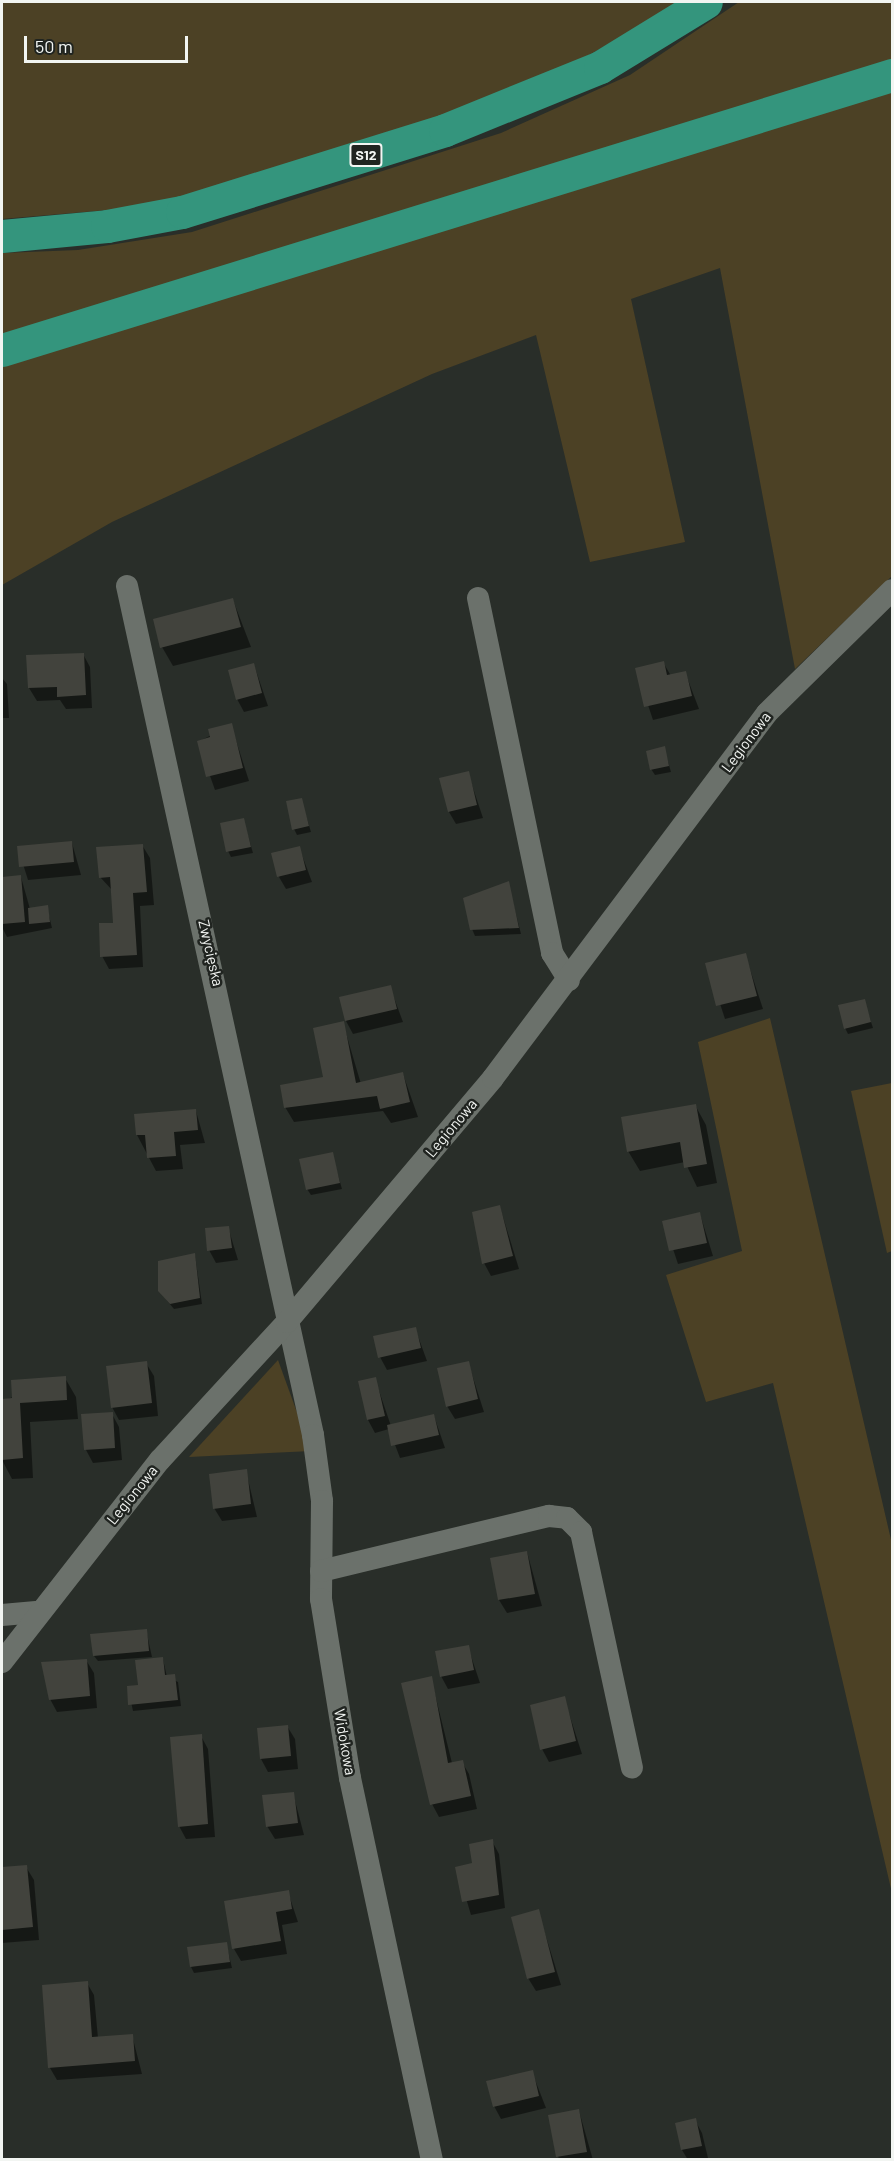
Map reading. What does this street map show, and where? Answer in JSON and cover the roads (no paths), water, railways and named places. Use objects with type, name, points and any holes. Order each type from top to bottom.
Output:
[{"type":"highway","name":"S12","points":[[2,236],[107,226],[182,212],[445,130],[600,67],[706,2]]},
{"type":"highway","points":[[2,350],[892,75]]},
{"type":"street","name":"Zwycięska","points":[[127,586],[214,965],[287,1322]]},
{"type":"street","name":"Legionowa","points":[[2,1662],[160,1460],[287,1322],[569,980],[767,713],[892,590]]},
{"type":"street","points":[[478,598],[552,953],[569,980]]},
{"type":"street","name":"Widokowa","points":[[287,1322],[321,1476],[321,1571],[350,1778],[432,2160]]},
{"type":"street","points":[[321,1571],[549,1516],[567,1518],[581,1532],[632,1768]]},
{"type":"street","points":[[2,1615],[39,1612]]}]
